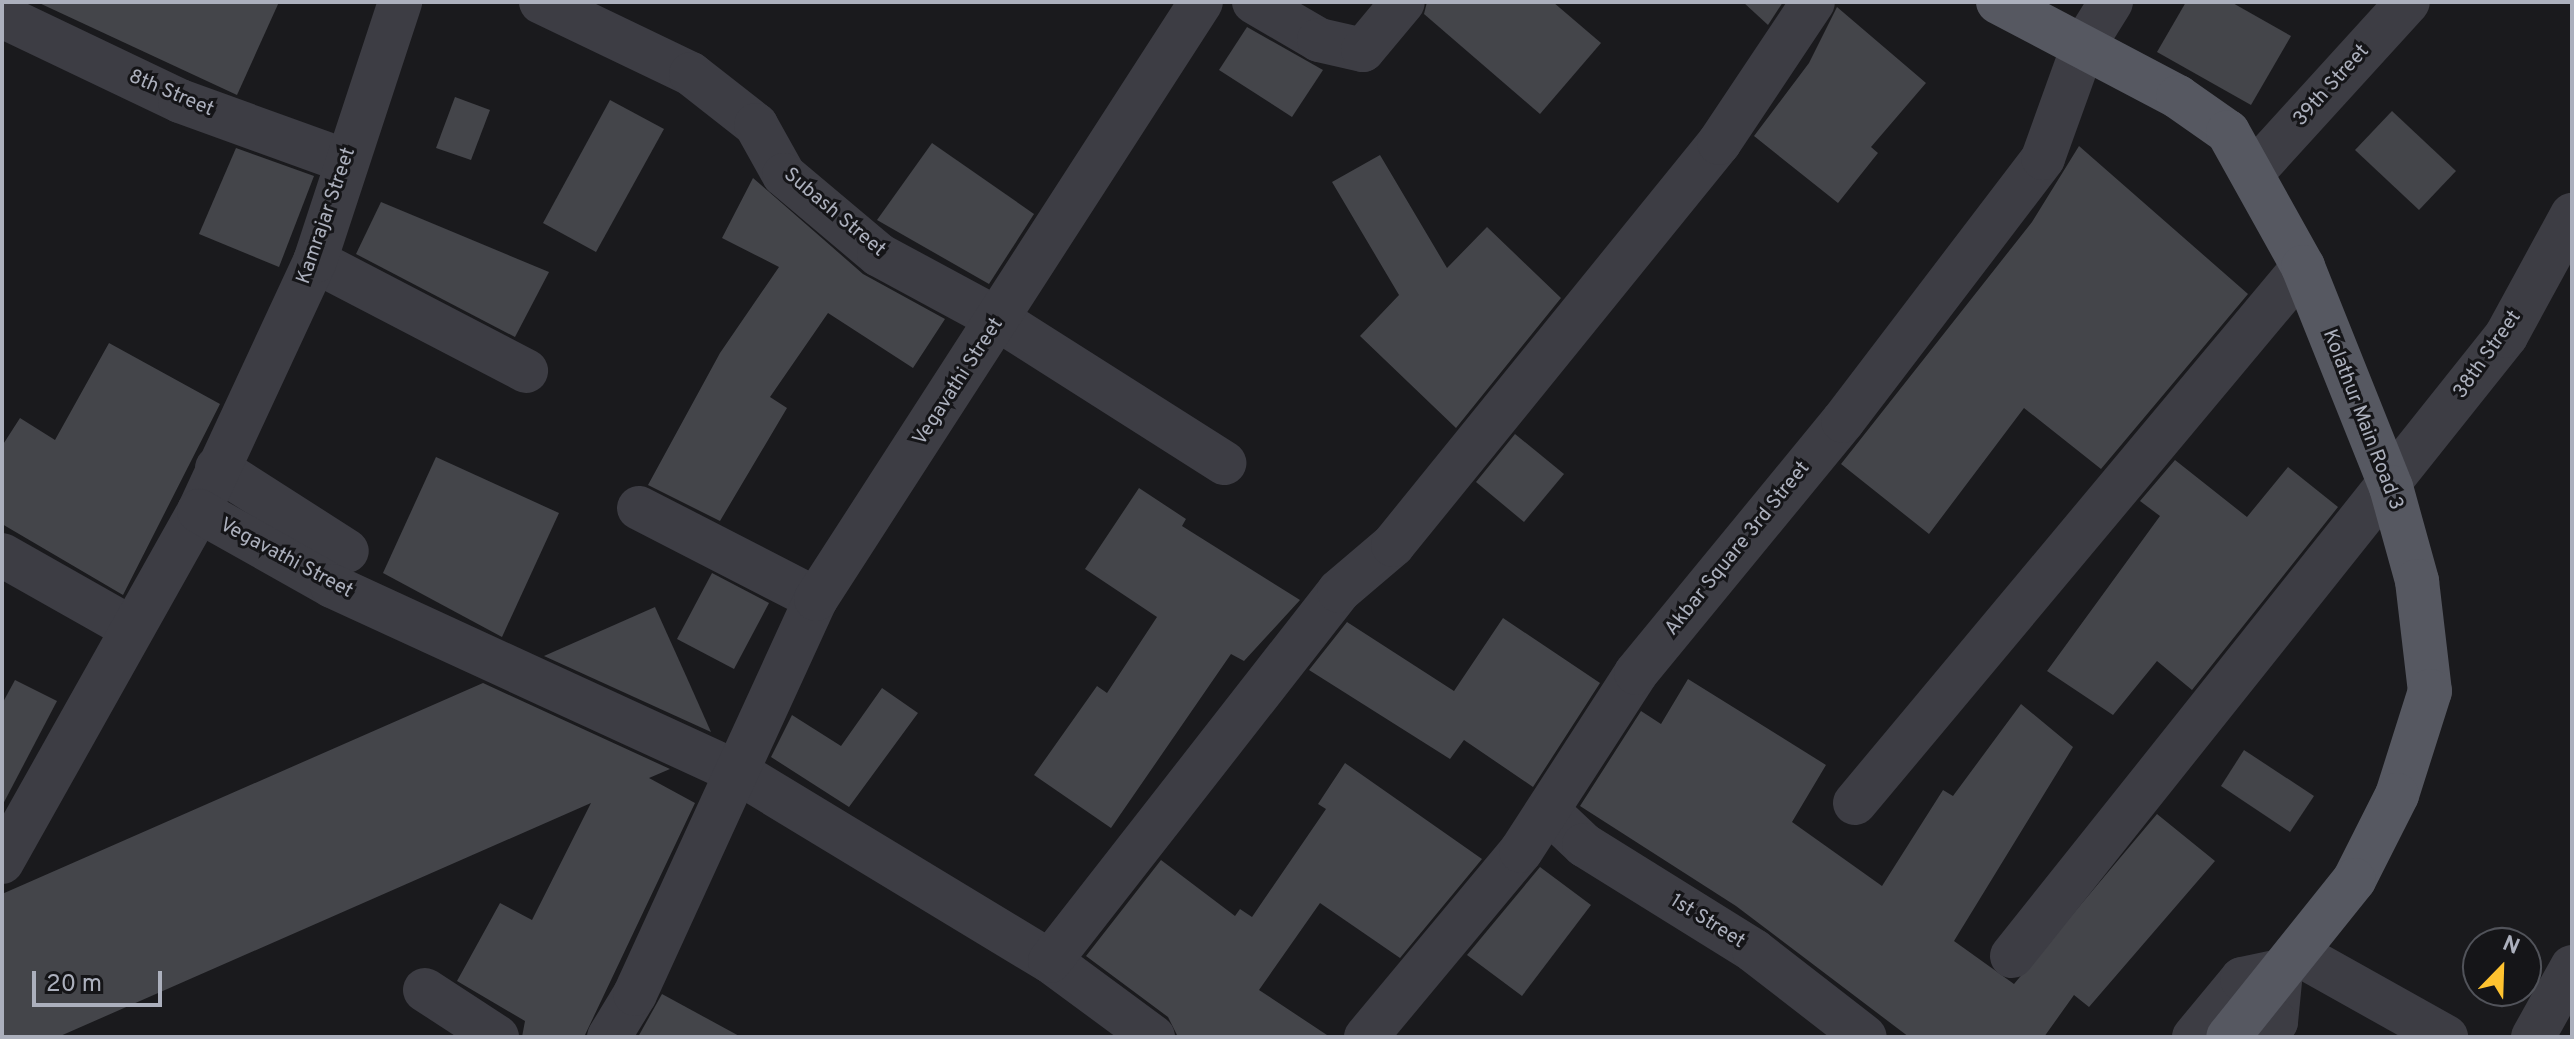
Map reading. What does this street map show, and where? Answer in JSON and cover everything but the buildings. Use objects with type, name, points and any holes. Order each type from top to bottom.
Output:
[{"type":"main road","name":"Kolathur Main Road 3","points":[[1998,2],[2083,47],[2228,132],[2255,170],[2303,267],[2391,487],[2428,632],[2430,691],[2397,795],[2354,880],[2228,1037]]},
{"type":"street","name":"Kamrajar Street","points":[[199,511],[315,261],[400,2]]},
{"type":"street","name":"Subash Street","points":[[541,2],[691,74],[756,125],[784,175],[879,255],[999,320],[1224,463]]},
{"type":"street","name":"Vegavathi Street","points":[[609,1037],[739,773],[816,599],[999,320],[1201,2]]},
{"type":"street","points":[[1254,2],[1319,40],[1363,50],[1403,2]]},
{"type":"street","points":[[1050,961],[1339,591],[1393,545],[1719,143],[1813,2]]},
{"type":"street","name":"Akbar Square 3rd Street","points":[[1366,1037],[1548,811],[1636,673],[1843,421],[2043,158],[2083,47],[2111,2]]},
{"type":"street","name":"39th Street","points":[[2255,170],[2408,2]]},
{"type":"street","name":"8th Street","points":[[2,16],[180,101],[346,161]]},
{"type":"street","name":"38th Street","points":[[2012,956],[2391,487],[2506,336],[2572,215]]},
{"type":"street","points":[[315,261],[526,371]]},
{"type":"street","points":[[1855,803],[2303,267]]},
{"type":"street","points":[[217,468],[347,551]]},
{"type":"street","points":[[639,508],[816,599]]},
{"type":"street","name":"Vegavathi Street","points":[[9,834],[199,511],[332,586],[739,773],[1050,961],[1153,1037]]},
{"type":"street","points":[[2,555],[131,628]]},
{"type":"street","name":"1st Street","points":[[1548,811],[1584,845],[1754,951],[1865,1037]]},
{"type":"street","points":[[2533,1037],[2572,967]]},
{"type":"street","points":[[2194,1037],[2242,979],[2281,972],[2446,1037]]},
{"type":"street","points":[[2264,1037],[2276,1022],[2281,972]]},
{"type":"street","points":[[425,990],[497,1037]]}]
